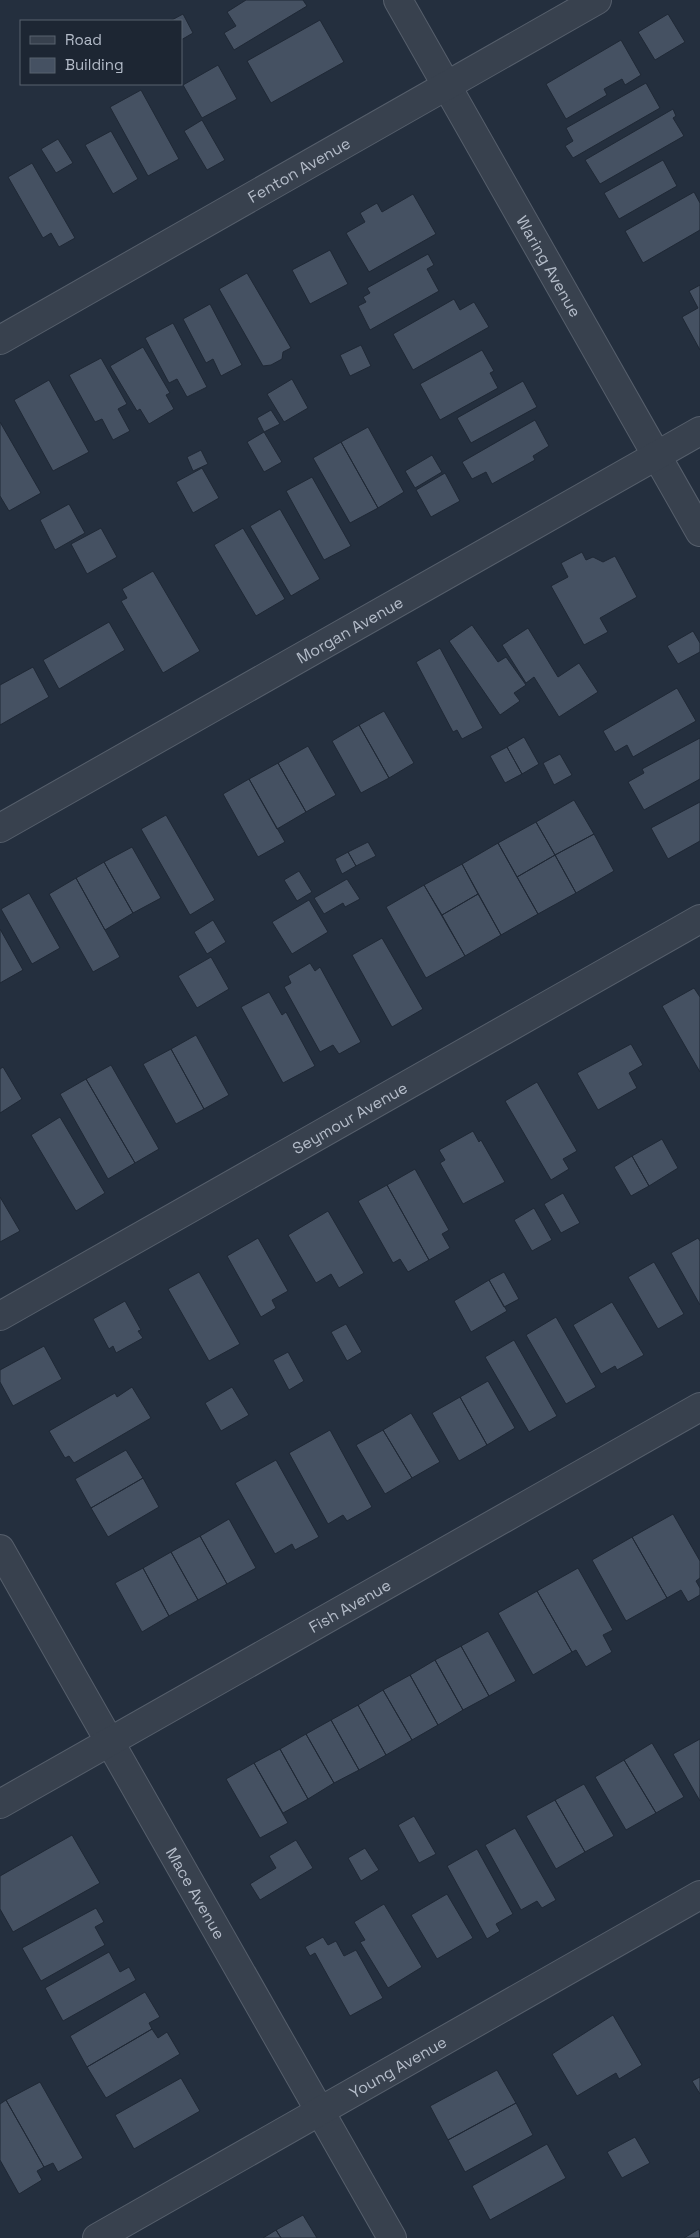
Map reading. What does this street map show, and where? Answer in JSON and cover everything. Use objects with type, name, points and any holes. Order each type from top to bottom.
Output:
[{"type":"street","name":"Waring Avenue","points":[[398,0],[700,532]]},
{"type":"street","name":"Fenton Avenue","points":[[0,340],[597,0]]},
{"type":"street","name":"Morgan Avenue","points":[[0,828],[700,431]]},
{"type":"street","name":"Seymour Avenue","points":[[0,1316],[700,919]]},
{"type":"street","name":"Fish Avenue","points":[[0,1804],[700,1406]]},
{"type":"street","name":"Mace Avenue","points":[[0,1549],[392,2238]]},
{"type":"street","name":"Young Avenue","points":[[97,2238],[700,1895]]},
{"type":"building","points":[[246,0],[303,0],[307,6],[234,50],[224,33],[236,26],[227,12]]},
{"type":"building","points":[[183,14],[193,33],[182,39],[182,20],[172,20]]},
{"type":"building","points":[[668,14],[685,42],[655,60],[638,32]]},
{"type":"building","points":[[320,20],[344,62],[271,103],[247,61]]},
{"type":"building","points":[[621,40],[641,75],[625,85],[622,79],[604,89],[607,95],[566,119],[546,84]]},
{"type":"building","points":[[218,65],[237,99],[202,118],[183,85]]},
{"type":"building","points":[[646,83],[660,108],[573,158],[565,146],[573,141],[566,128]]},
{"type":"building","points":[[141,90],[179,159],[148,176],[110,107]]},
{"type":"building","points":[[673,109],[676,116],[673,118],[684,136],[600,184],[585,160]]},
{"type":"building","points":[[202,120],[225,160],[207,170],[184,131]]},
{"type":"building","points":[[111,131],[138,179],[113,194],[85,145]]},
{"type":"building","points":[[58,139],[73,163],[56,173],[41,149]]},
{"type":"building","points":[[663,160],[677,186],[619,219],[604,193]]},
{"type":"building","points":[[32,163],[75,238],[59,247],[51,233],[43,238],[8,177]]},
{"type":"building","points":[[694,192],[700,203],[700,230],[643,263],[625,231]]},
{"type":"building","points":[[413,194],[436,234],[369,272],[346,233],[365,222],[360,213],[377,203],[382,212]]},
{"type":"building","points":[[330,250],[348,284],[310,304],[292,270]]},
{"type":"building","points":[[428,254],[434,265],[427,269],[439,291],[370,330],[358,306],[366,302],[363,297],[370,293],[367,288]]},
{"type":"building","points":[[247,273],[291,348],[283,352],[282,359],[271,365],[263,366],[219,289]]},
{"type":"building","points":[[700,285],[700,350],[682,317],[698,308],[689,291]]},
{"type":"building","points":[[454,299],[460,310],[474,302],[489,327],[413,370],[393,334]]},
{"type":"building","points":[[210,304],[242,365],[221,376],[213,359],[206,363],[183,319]]},
{"type":"building","points":[[173,323],[207,387],[187,397],[177,379],[169,383],[145,338]]},
{"type":"building","points":[[361,345],[371,366],[350,376],[340,355]]},
{"type":"building","points":[[143,347],[170,393],[166,395],[174,409],[149,424],[140,409],[137,411],[110,366]]},
{"type":"building","points":[[482,350],[494,371],[490,373],[498,388],[440,420],[420,384]]},
{"type":"building","points":[[101,358],[127,404],[118,409],[130,431],[113,440],[102,419],[95,422],[69,375]]},
{"type":"building","points":[[292,379],[308,408],[284,422],[267,394]]},
{"type":"building","points":[[49,380],[89,452],[53,471],[14,400]]},
{"type":"building","points":[[523,381],[537,407],[471,443],[457,418]]},
{"type":"building","points":[[271,410],[280,424],[264,432],[257,418]]},
{"type":"building","points":[[535,420],[549,446],[533,456],[535,460],[492,484],[486,472],[472,479],[462,462]]},
{"type":"building","points":[[0,422],[41,493],[9,511],[0,496]]},
{"type":"building","points":[[368,427],[404,492],[378,508],[341,442]]},
{"type":"building","points":[[264,432],[282,462],[264,472],[247,442]]},
{"type":"building","points":[[341,442],[378,508],[350,523],[313,458]]},
{"type":"building","points":[[201,450],[208,464],[193,471],[187,457]]},
{"type":"building","points":[[432,455],[442,472],[415,488],[405,471]]},
{"type":"building","points":[[202,468],[219,498],[193,513],[176,482]]},
{"type":"building","points":[[445,473],[460,501],[431,517],[416,490]]},
{"type":"building","points":[[312,477],[351,546],[324,560],[286,491]]},
{"type":"building","points":[[69,504],[85,533],[55,550],[40,520]]},
{"type":"building","points":[[280,509],[320,579],[291,596],[250,526]]},
{"type":"building","points":[[101,528],[117,557],[87,574],[71,544]]},
{"type":"building","points":[[243,528],[285,599],[256,616],[214,545]]},
{"type":"building","points":[[582,552],[586,560],[593,557],[603,562],[615,556],[637,597],[600,618],[608,632],[584,645],[551,586],[568,577],[561,563]]},
{"type":"building","points":[[153,571],[200,651],[163,673],[121,601],[127,598],[122,589]]},
{"type":"building","points":[[109,622],[125,650],[59,689],[43,660]]},
{"type":"building","points":[[472,625],[498,662],[506,657],[526,685],[514,693],[520,701],[500,715],[449,641]]},
{"type":"building","points":[[528,628],[558,677],[579,663],[598,692],[559,717],[534,677],[526,683],[502,645]]},
{"type":"building","points":[[693,631],[700,643],[700,652],[678,664],[667,646]]},
{"type":"building","points":[[440,648],[483,728],[462,739],[457,730],[453,732],[416,662]]},
{"type":"building","points":[[33,667],[49,697],[0,725],[0,685]]},
{"type":"building","points":[[677,688],[696,721],[633,757],[627,745],[615,752],[603,731]]},
{"type":"building","points":[[384,711],[414,763],[389,778],[359,725]]},
{"type":"building","points":[[359,725],[389,778],[361,793],[332,741]]},
{"type":"building","points":[[524,737],[539,764],[522,774],[507,747]]},
{"type":"building","points":[[700,738],[700,779],[644,810],[628,782],[644,773],[642,769]]},
{"type":"building","points":[[308,746],[336,795],[306,812],[278,763]]},
{"type":"building","points":[[507,747],[522,774],[505,783],[490,756]]},
{"type":"building","points":[[560,754],[572,775],[554,785],[543,763]]},
{"type":"building","points":[[278,763],[306,812],[277,829],[249,779]]},
{"type":"building","points":[[249,779],[285,842],[258,857],[223,794]]},
{"type":"building","points":[[574,800],[594,834],[555,855],[536,822]]},
{"type":"building","points":[[700,802],[700,841],[668,859],[651,828]]},
{"type":"building","points":[[166,815],[215,900],[190,915],[141,829]]},
{"type":"building","points":[[536,822],[555,855],[517,877],[498,843]]},
{"type":"building","points":[[594,834],[614,871],[576,893],[555,855]]},
{"type":"building","points":[[368,842],[376,856],[356,866],[348,852]]},
{"type":"building","points":[[498,843],[538,914],[501,935],[462,864]]},
{"type":"building","points":[[132,847],[161,898],[133,913],[104,862]]},
{"type":"building","points":[[348,852],[356,866],[342,874],[335,859]]},
{"type":"building","points":[[555,855],[576,893],[538,914],[517,877]]},
{"type":"building","points":[[104,862],[133,913],[105,930],[76,878]]},
{"type":"building","points":[[462,864],[478,894],[442,915],[424,885]]},
{"type":"building","points":[[299,871],[312,892],[297,901],[284,880]]},
{"type":"building","points":[[76,878],[120,957],[93,972],[49,894]]},
{"type":"building","points":[[347,879],[360,899],[345,907],[343,903],[324,914],[314,898]]},
{"type":"building","points":[[424,885],[465,956],[426,978],[386,907]]},
{"type":"building","points":[[29,893],[60,948],[32,964],[1,909]]},
{"type":"building","points":[[478,894],[501,935],[465,956],[442,915]]},
{"type":"building","points":[[309,900],[328,932],[292,954],[272,922]]},
{"type":"building","points":[[213,920],[226,942],[207,954],[194,932]]},
{"type":"building","points":[[0,929],[23,970],[0,983]]},
{"type":"building","points":[[382,938],[423,1009],[392,1027],[352,955]]},
{"type":"building","points":[[211,957],[229,989],[197,1008],[178,976]]},
{"type":"building","points":[[310,963],[315,971],[320,967],[361,1042],[339,1054],[333,1045],[320,1052],[284,987],[291,983],[288,976]]},
{"type":"building","points":[[694,988],[700,997],[700,1072],[662,1006]]},
{"type":"building","points":[[269,992],[282,1015],[286,1012],[315,1066],[283,1083],[241,1007]]},
{"type":"building","points":[[196,1035],[229,1095],[204,1109],[171,1049]]},
{"type":"building","points":[[631,1044],[643,1065],[629,1073],[637,1088],[598,1110],[577,1073]]},
{"type":"building","points":[[171,1049],[204,1109],[176,1124],[143,1064]]},
{"type":"building","points":[[111,1065],[159,1149],[135,1163],[86,1079]]},
{"type":"building","points":[[3,1067],[22,1099],[0,1113],[0,1069]]},
{"type":"building","points":[[86,1079],[135,1163],[108,1179],[60,1094]]},
{"type":"building","points":[[537,1082],[577,1151],[563,1159],[569,1169],[551,1180],[505,1101]]},
{"type":"building","points":[[60,1117],[105,1193],[76,1211],[31,1135]]},
{"type":"building","points":[[473,1131],[479,1142],[481,1140],[505,1182],[463,1204],[440,1163],[445,1160],[439,1150]]},
{"type":"building","points":[[662,1139],[678,1168],[649,1186],[632,1156]]},
{"type":"building","points":[[632,1156],[649,1186],[631,1196],[614,1167]]},
{"type":"building","points":[[415,1169],[449,1230],[442,1234],[450,1248],[429,1260],[387,1185]]},
{"type":"building","points":[[387,1185],[429,1260],[408,1272],[400,1259],[393,1263],[358,1201]]},
{"type":"building","points":[[563,1193],[580,1223],[561,1233],[544,1204]]},
{"type":"building","points":[[0,1197],[20,1231],[0,1242]]},
{"type":"building","points":[[534,1208],[552,1240],[532,1251],[514,1220]]},
{"type":"building","points":[[328,1211],[364,1273],[339,1288],[331,1274],[316,1283],[288,1235]]},
{"type":"building","points":[[258,1238],[288,1291],[272,1300],[276,1308],[261,1317],[227,1256]]},
{"type":"building","points":[[698,1238],[700,1241],[700,1305],[671,1253]]},
{"type":"building","points":[[654,1262],[684,1314],[658,1329],[628,1277]]},
{"type":"building","points":[[199,1272],[240,1344],[209,1361],[168,1289]]},
{"type":"building","points":[[504,1272],[519,1299],[504,1307],[489,1280]]},
{"type":"building","points":[[489,1280],[507,1311],[471,1332],[454,1301]]},
{"type":"building","points":[[125,1301],[141,1330],[138,1331],[143,1338],[116,1353],[113,1346],[109,1349],[93,1319]]},
{"type":"building","points":[[612,1302],[644,1355],[617,1370],[615,1366],[601,1374],[573,1325]]},
{"type":"building","points":[[556,1317],[596,1387],[566,1404],[526,1335]]},
{"type":"building","points":[[346,1324],[362,1352],[347,1361],[331,1332]]},
{"type":"building","points":[[514,1340],[557,1416],[529,1432],[485,1357]]},
{"type":"building","points":[[44,1346],[62,1379],[13,1406],[0,1382],[0,1370]]},
{"type":"building","points":[[288,1352],[304,1381],[289,1390],[273,1360]]},
{"type":"building","points":[[488,1381],[515,1428],[487,1445],[460,1397]]},
{"type":"building","points":[[132,1387],[151,1418],[74,1463],[69,1456],[65,1458],[49,1431],[115,1393],[117,1397]]},
{"type":"building","points":[[232,1387],[249,1415],[221,1431],[205,1403]]},
{"type":"building","points":[[460,1397],[487,1445],[459,1461],[432,1413]]},
{"type":"building","points":[[411,1413],[440,1462],[412,1478],[383,1430]]},
{"type":"building","points":[[330,1430],[372,1507],[347,1521],[343,1515],[328,1524],[289,1453]]},
{"type":"building","points":[[383,1430],[412,1478],[385,1494],[356,1445]]},
{"type":"building","points":[[126,1450],[143,1478],[91,1508],[75,1479]]},
{"type":"building","points":[[276,1460],[319,1537],[295,1550],[292,1544],[275,1554],[235,1483]]},
{"type":"building","points":[[143,1478],[159,1507],[108,1537],[91,1508]]},
{"type":"building","points":[[673,1514],[700,1561],[700,1578],[696,1581],[700,1588],[700,1595],[688,1602],[681,1590],[667,1598],[632,1537]]},
{"type":"building","points":[[229,1519],[256,1568],[227,1584],[200,1536]]},
{"type":"building","points":[[200,1536],[227,1584],[198,1600],[171,1552]]},
{"type":"building","points":[[632,1537],[667,1598],[626,1621],[592,1560]]},
{"type":"building","points":[[171,1552],[198,1600],[169,1616],[143,1568]]},
{"type":"building","points":[[143,1568],[169,1616],[142,1632],[115,1583]]},
{"type":"building","points":[[578,1568],[613,1630],[603,1635],[612,1652],[586,1667],[576,1650],[572,1652],[537,1591]]},
{"type":"building","points":[[537,1591],[572,1652],[533,1675],[498,1613]]},
{"type":"building","points":[[488,1631],[516,1681],[489,1696],[461,1646]]},
{"type":"building","points":[[461,1646],[489,1696],[463,1710],[435,1660]]},
{"type":"building","points":[[435,1660],[463,1710],[438,1725],[410,1675]]},
{"type":"building","points":[[410,1675],[438,1725],[412,1740],[383,1690]]},
{"type":"building","points":[[383,1690],[412,1740],[386,1755],[358,1705]]},
{"type":"building","points":[[358,1705],[386,1755],[359,1770],[331,1720]]},
{"type":"building","points":[[331,1720],[359,1770],[334,1783],[306,1734]]},
{"type":"building","points":[[306,1734],[334,1783],[308,1799],[280,1749]]},
{"type":"building","points":[[700,1739],[700,1801],[673,1754]]},
{"type":"building","points":[[652,1743],[684,1797],[656,1813],[624,1760]]},
{"type":"building","points":[[280,1749],[308,1799],[283,1813],[254,1763]]},
{"type":"building","points":[[624,1760],[656,1813],[626,1830],[595,1777]]},
{"type":"building","points":[[254,1763],[288,1823],[260,1838],[226,1779]]},
{"type":"building","points":[[584,1784],[614,1836],[585,1852],[555,1800]]},
{"type":"building","points":[[555,1800],[585,1852],[556,1869],[526,1816]]},
{"type":"building","points":[[414,1816],[436,1854],[419,1863],[398,1825]]},
{"type":"building","points":[[515,1828],[556,1900],[542,1908],[537,1901],[521,1910],[485,1845]]},
{"type":"building","points":[[72,1835],[100,1883],[13,1932],[0,1909],[0,1876]]},
{"type":"building","points":[[296,1840],[313,1868],[260,1900],[250,1884],[276,1868],[269,1856]]},
{"type":"building","points":[[365,1848],[379,1870],[361,1881],[348,1858]]},
{"type":"building","points":[[477,1849],[513,1914],[496,1924],[500,1931],[487,1939],[447,1866]]},
{"type":"building","points":[[447,1894],[473,1938],[437,1959],[411,1915]]},
{"type":"building","points":[[384,1904],[422,1967],[388,1988],[360,1942],[365,1940],[354,1922]]},
{"type":"building","points":[[96,1908],[104,1922],[95,1927],[105,1945],[41,1981],[22,1948]]},
{"type":"building","points":[[323,1937],[328,1945],[336,1941],[344,1956],[356,1950],[383,1998],[350,2016],[315,1953],[310,1956],[305,1947]]},
{"type":"building","points":[[109,1952],[120,1972],[129,1967],[136,1980],[63,2021],[45,1988]]},
{"type":"building","points":[[145,1992],[160,2017],[149,2023],[152,2029],[87,2067],[70,2036]]},
{"type":"building","points":[[613,2015],[642,2065],[619,2079],[616,2073],[577,2096],[552,2054]]},
{"type":"building","points":[[152,2029],[158,2038],[167,2032],[180,2054],[106,2098],[87,2067]]},
{"type":"building","points":[[497,2070],[516,2103],[448,2140],[430,2106]]},
{"type":"building","points":[[700,2077],[700,2094],[692,2081]]},
{"type":"building","points":[[181,2078],[200,2111],[134,2149],[115,2115]]},
{"type":"building","points":[[40,2082],[83,2158],[58,2172],[53,2163],[44,2167],[6,2100]]},
{"type":"building","points":[[6,2100],[44,2167],[37,2171],[42,2180],[19,2194],[0,2160],[0,2104]]},
{"type":"building","points":[[516,2103],[533,2135],[465,2172],[448,2140]]},
{"type":"building","points":[[635,2137],[650,2163],[622,2178],[607,2152]]},
{"type":"building","points":[[547,2144],[566,2178],[490,2220],[472,2186]]},
{"type":"building","points":[[303,2215],[317,2238],[281,2238],[276,2230]]},
{"type":"building","points":[[699,2229],[700,2238],[684,2238]]},
{"type":"building","points":[[276,2230],[281,2238],[263,2238]]}]
